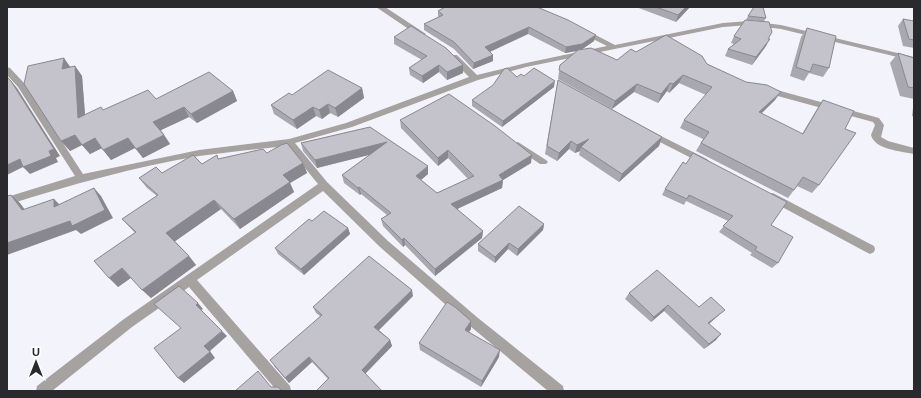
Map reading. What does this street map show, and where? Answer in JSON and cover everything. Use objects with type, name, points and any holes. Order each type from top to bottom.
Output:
[{"type":"street","points":[[380,7],[431,40]]},
{"type":"street","points":[[7,201],[81,178],[199,153],[289,142],[349,125],[475,78],[526,65],[723,25],[749,23],[781,27],[914,59]]},
{"type":"street","points":[[578,29],[614,47]]},
{"type":"street","points":[[661,38],[675,46]]},
{"type":"street","points":[[450,52],[475,78]]},
{"type":"street","points":[[526,65],[539,72]]},
{"type":"street","points":[[7,70],[21,85],[81,178]]},
{"type":"street","points":[[758,88],[876,120],[880,125],[876,135],[877,139],[885,144],[914,151]]},
{"type":"street","points":[[440,90],[451,98]]},
{"type":"street","points":[[646,131],[710,163]]},
{"type":"street","points":[[512,140],[543,162]]},
{"type":"street","points":[[289,142],[324,185],[384,244],[474,322],[558,391]]},
{"type":"street","points":[[42,391],[128,323],[324,185]]},
{"type":"street","points":[[766,193],[870,248]]},
{"type":"street","points":[[189,279],[285,391]]},
{"type":"building","points":[[445,7],[537,7],[568,20],[596,35],[582,44],[566,47],[529,27],[485,47],[493,55],[474,63],[454,42],[424,24],[443,15],[438,11]]},
{"type":"building","points":[[656,7],[686,7],[678,15]]},
{"type":"building","points":[[754,7],[763,7],[766,18],[748,16]]},
{"type":"building","points":[[903,19],[914,21],[914,40],[909,39]]},
{"type":"building","points":[[745,20],[769,22],[772,32],[768,39],[770,39],[756,57],[728,49],[741,39],[734,36]]},
{"type":"building","points":[[411,26],[446,48],[463,65],[447,72],[439,65],[422,76],[409,68],[427,56],[394,37]]},
{"type":"building","points":[[807,28],[836,36],[829,68],[813,64],[810,72],[796,67]]},
{"type":"building","points":[[666,35],[702,56],[707,64],[746,82],[767,85],[781,92],[759,112],[803,134],[823,100],[854,111],[845,129],[856,133],[819,185],[803,177],[794,190],[701,143],[709,132],[684,120],[712,87],[683,75],[673,84],[670,83],[661,94],[637,84],[615,101],[559,70],[560,65],[578,50],[591,48],[617,60],[631,49],[636,52]]},
{"type":"building","points":[[898,53],[914,58],[914,88],[908,87]]},
{"type":"building","points":[[64,58],[62,69],[75,66],[78,118],[101,107],[103,110],[148,90],[156,99],[209,72],[233,91],[191,114],[184,107],[153,122],[164,135],[136,149],[128,138],[103,150],[95,138],[82,145],[75,135],[61,141],[24,84],[28,66]]},
{"type":"building","points":[[507,68],[517,77],[521,74],[524,76],[534,68],[555,81],[503,121],[472,100],[493,85],[504,69]]},
{"type":"building","points":[[328,70],[362,88],[335,108],[328,104],[319,110],[313,107],[293,120],[271,105],[289,93],[292,95]]},
{"type":"building","points":[[7,77],[54,149],[49,151],[51,156],[23,167],[20,159],[7,165]]},
{"type":"building","points":[[558,80],[662,137],[622,174],[581,147],[589,139],[577,145],[571,141],[559,153],[547,146]]},
{"type":"building","points":[[449,94],[495,126],[532,155],[499,175],[503,180],[451,204],[483,231],[435,269],[404,238],[402,240],[381,219],[391,213],[342,175],[387,142],[315,160],[301,143],[370,127],[428,166],[416,176],[437,193],[474,176],[448,150],[438,158],[400,120]]},
{"type":"building","points":[[287,143],[303,163],[283,175],[290,182],[234,219],[214,200],[166,233],[189,256],[142,290],[122,268],[109,278],[94,261],[136,232],[122,219],[158,195],[139,178],[156,167],[162,173],[193,155],[202,164],[217,155],[218,159],[263,149],[267,153]]},
{"type":"building","points":[[693,153],[787,202],[771,225],[793,237],[778,263],[755,250],[757,247],[723,226],[733,216],[689,195],[687,199],[665,189],[683,162],[686,164]]},
{"type":"building","points":[[94,188],[105,210],[72,226],[70,221],[7,243],[7,196],[11,195],[22,210],[54,199],[54,207]]},
{"type":"building","points":[[519,206],[544,224],[518,249],[509,243],[495,257],[478,244]]},
{"type":"building","points":[[324,211],[348,228],[301,269],[275,248],[309,219],[312,221]]},
{"type":"building","points":[[369,256],[412,290],[374,327],[390,340],[362,370],[382,391],[316,391],[329,378],[309,357],[285,378],[270,360],[322,315],[313,307]]},
{"type":"building","points":[[657,270],[699,307],[711,297],[725,310],[708,323],[721,334],[709,344],[668,305],[654,317],[629,293]]},
{"type":"building","points":[[179,286],[198,303],[196,305],[222,331],[204,346],[210,352],[178,378],[154,348],[181,328],[154,304]]},
{"type":"building","points":[[447,302],[471,321],[465,330],[500,350],[482,381],[419,343]]},
{"type":"building","points":[[258,371],[271,387],[278,387],[282,391],[235,391]]}]
